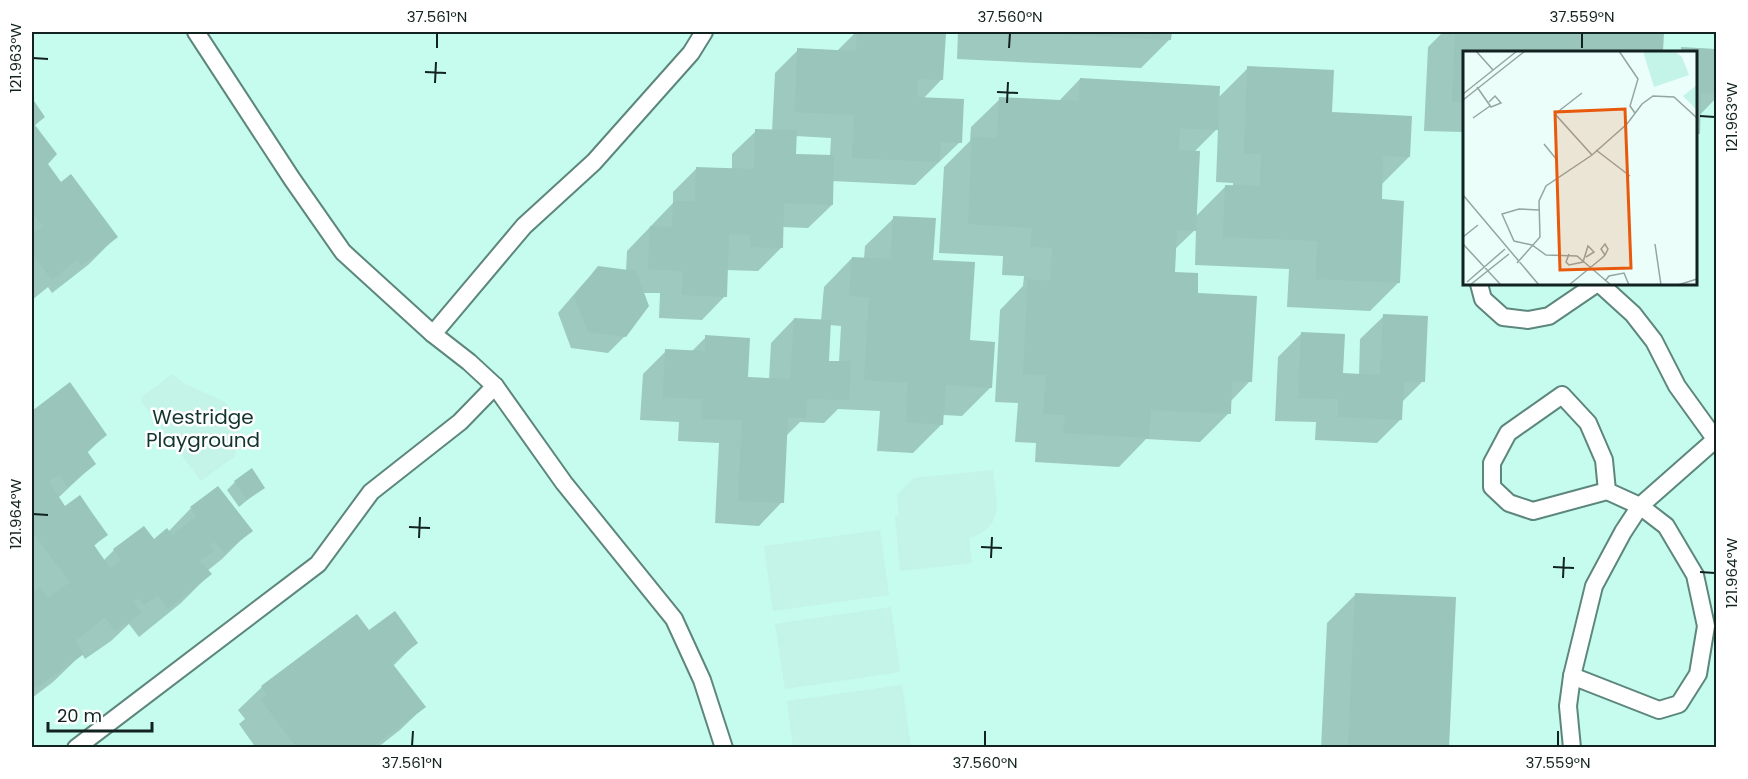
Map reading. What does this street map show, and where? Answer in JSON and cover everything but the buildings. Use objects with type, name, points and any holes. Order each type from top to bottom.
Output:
[{"type":"lane","points":[[196,32],[292,178],[344,252],[433,334],[495,386],[564,483],[674,619],[702,680],[724,747]]},
{"type":"lane","points":[[433,334],[524,226],[602,153],[691,53],[704,32]]},
{"type":"lane","points":[[1479,285],[1483,300],[1503,317],[1528,320],[1549,316],[1595,285]]},
{"type":"lane","points":[[1572,747],[1568,706],[1572,675],[1594,586],[1623,532],[1640,507],[1716,439],[1677,387],[1654,341],[1633,314],[1601,285]]},
{"type":"lane","points":[[76,747],[318,564],[371,492],[460,422],[495,386]]},
{"type":"lane","points":[[1572,675],[1659,710],[1679,704],[1698,674],[1706,626],[1695,575],[1666,526],[1640,507],[1607,491],[1533,511],[1509,503],[1492,487],[1492,463],[1508,434],[1562,395],[1588,423],[1604,460],[1607,491]]},
{"type":"shaded area","points":[[32,32],[1716,32],[1716,747],[32,747]]},
{"type":"green space","name":"Westridge Playground","points":[[173,374],[183,383],[225,402],[240,422],[235,456],[201,481],[141,401],[143,396]]},
{"type":"green space","points":[[993,470],[996,502],[994,520],[981,533],[969,538],[972,563],[900,571],[895,516],[899,515],[897,495],[914,478]]},
{"type":"green space","points":[[880,530],[889,595],[773,611],[764,546]]},
{"type":"green space","points":[[891,607],[900,672],[785,689],[775,624]]},
{"type":"green space","points":[[902,685],[911,747],[793,747],[787,701]]}]
